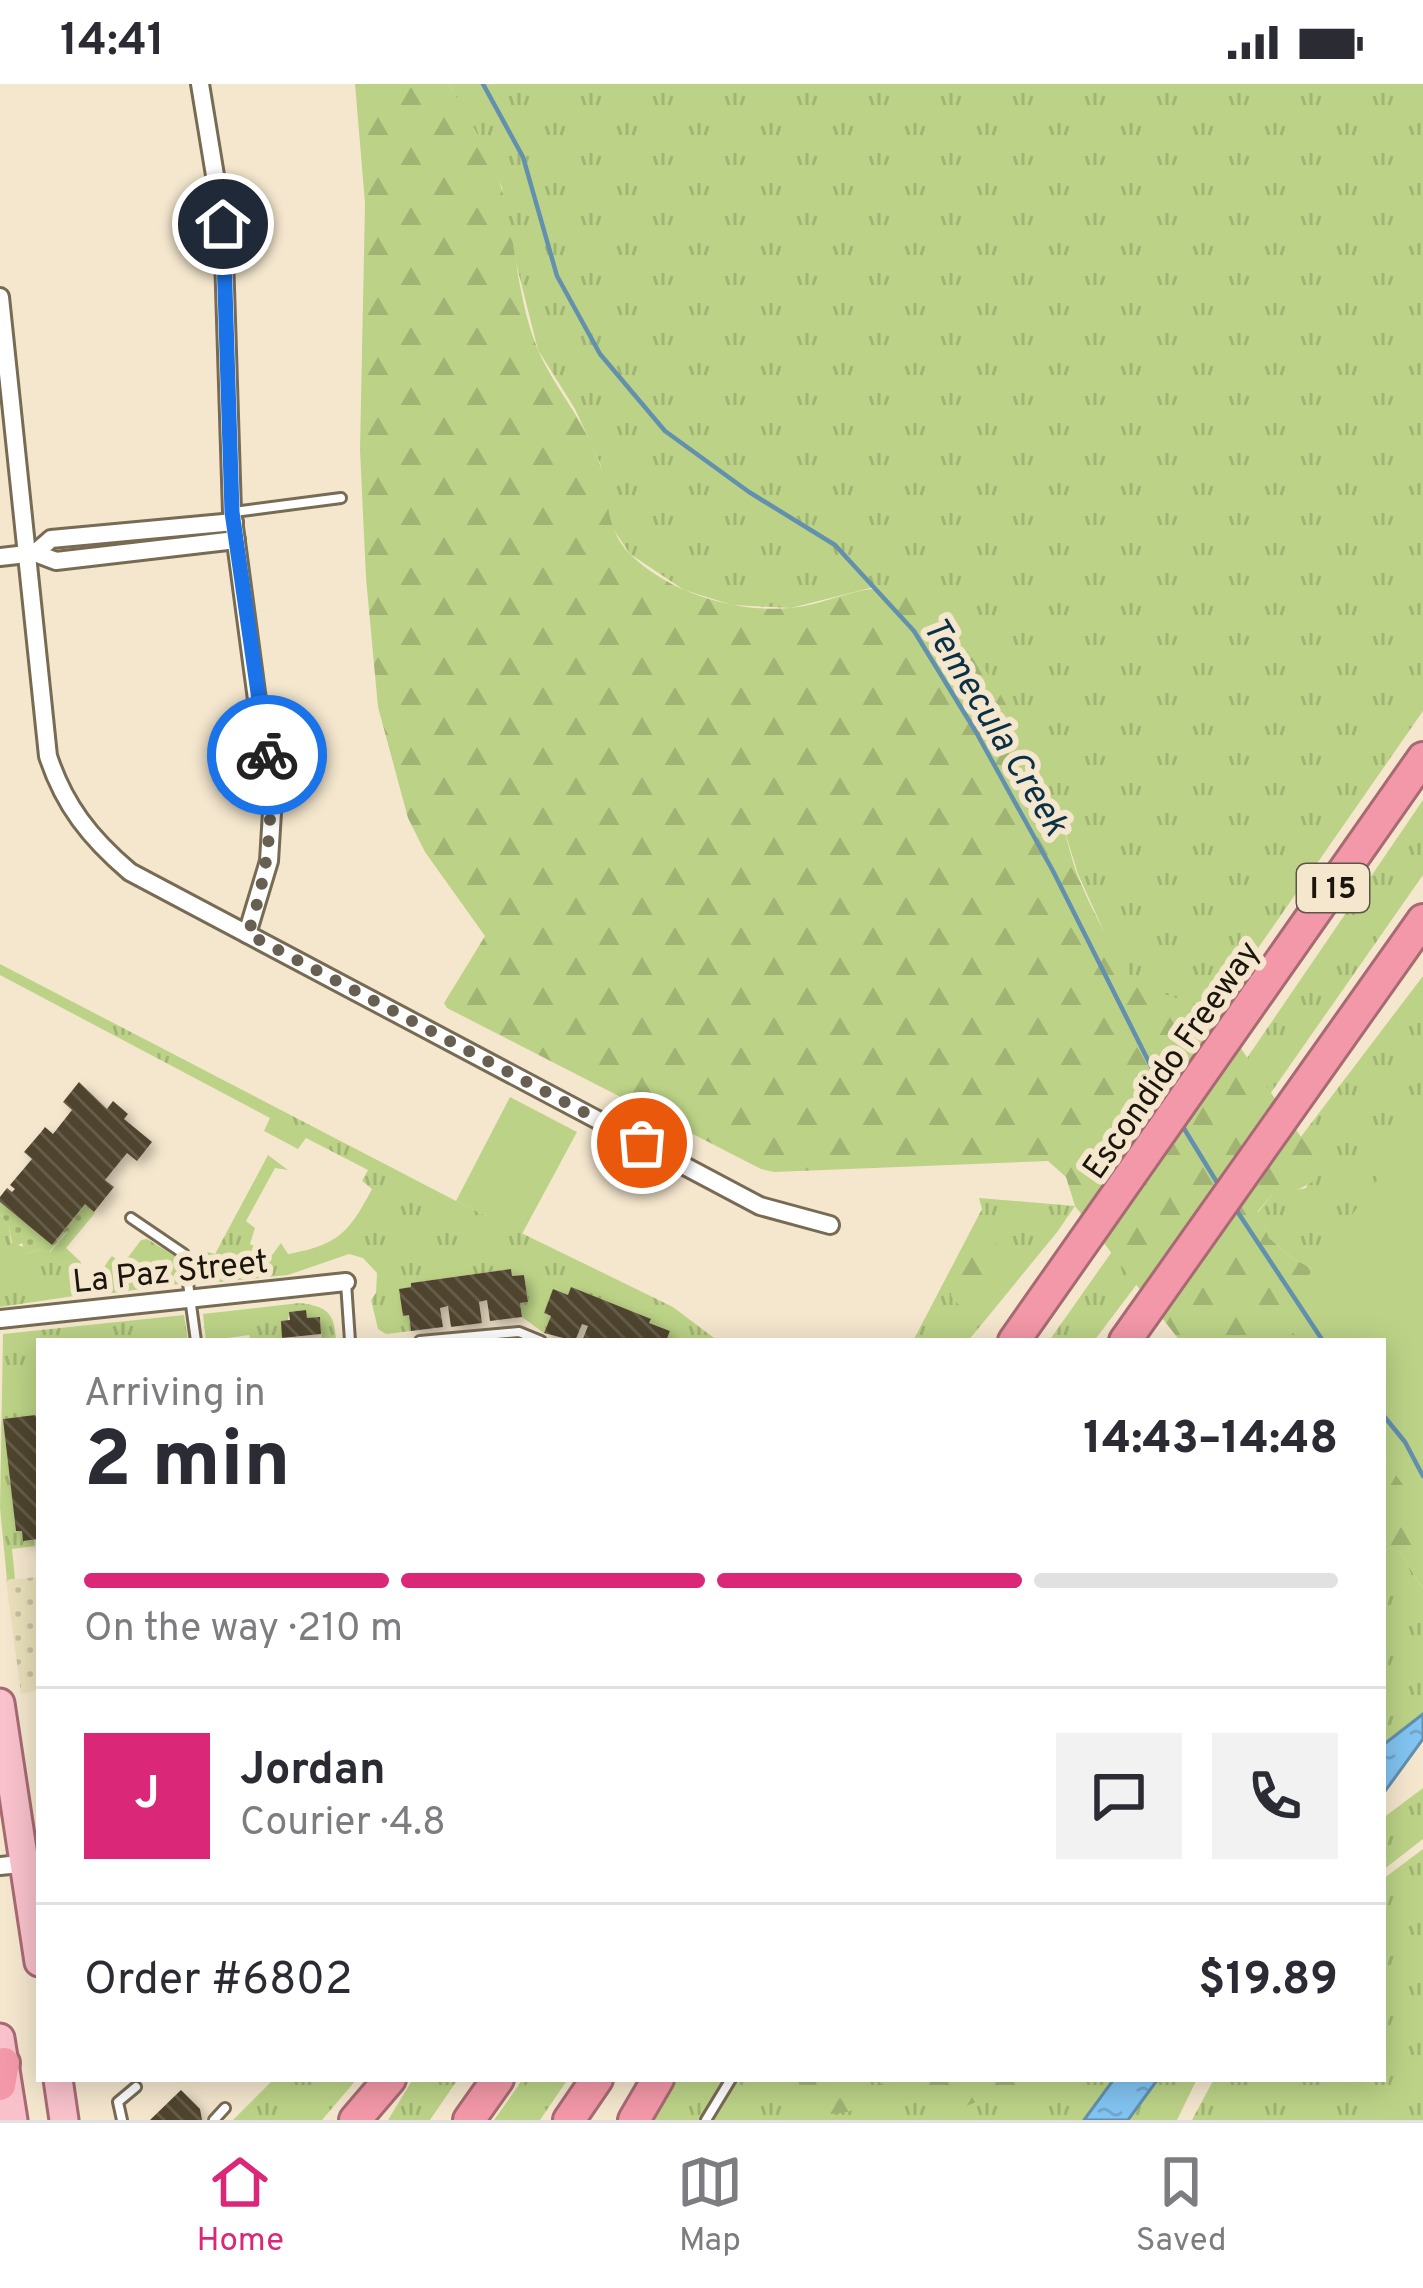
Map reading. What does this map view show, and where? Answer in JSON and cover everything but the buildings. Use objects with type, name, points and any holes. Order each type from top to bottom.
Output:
[{"type":"highway","name":"Escondido Freeway","points":[[1016,1338],[1423,758]]},
{"type":"highway","name":"I 15","points":[[1132,1332],[1423,920]]},
{"type":"highway","points":[[355,2120],[387,2082]]},
{"type":"highway","points":[[469,2120],[496,2082]]},
{"type":"highway","points":[[568,2120],[595,2082]]},
{"type":"highway","points":[[634,2120],[656,2082]]},
{"type":"main road","points":[[0,1703],[36,1946]]},
{"type":"main road","points":[[1,2062],[13,2120]]},
{"type":"main road","points":[[58,2082],[64,2120]]},
{"type":"street","points":[[200,84],[225,247],[234,525],[272,812],[268,861],[248,934]]},
{"type":"street","points":[[0,297],[48,756],[67,803],[101,848],[130,872],[760,1206],[830,1225]]},
{"type":"street","points":[[0,556],[30,553],[51,539],[234,525]]},
{"type":"street","name":"La Paz Street","points":[[0,1318],[346,1282]]},
{"type":"lane","points":[[234,525],[341,498]]},
{"type":"lane","points":[[131,1218],[184,1254],[196,1338]]},
{"type":"lane","points":[[346,1282],[350,1338]]},
{"type":"lane","points":[[453,1338],[519,1332],[534,1338]]},
{"type":"lane","points":[[706,2120],[729,2082]]},
{"type":"lane","points":[[122,2120],[118,2102],[136,2087]]},
{"type":"lane","points":[[214,2120],[225,2108]]},
{"type":"green space","points":[[355,84],[449,84],[498,176],[525,311],[538,350],[593,447],[611,522],[630,554],[684,590],[748,607],[790,608],[867,590],[898,590],[937,611],[959,634],[1000,693],[1034,758],[1083,889],[1137,986],[1215,1010],[1316,1159],[1316,1180],[1290,1194],[1272,1195],[1258,1211],[1269,1238],[1292,1258],[1423,1327],[1423,1589],[1400,1552],[1386,1551],[1386,1338],[1178,1338],[1075,1206],[1066,1177],[1048,1161],[761,1169],[447,1008],[444,1003],[485,936],[425,852],[408,818],[378,707],[360,450],[365,203]]},
{"type":"green space","points":[[449,84],[1423,84],[1423,711],[1215,1010],[1137,987],[1110,945],[1078,874],[1060,816],[874,587],[791,608],[732,605],[684,590],[630,554],[609,523],[600,463],[575,409],[538,350],[502,187]]},
{"type":"green space","points":[[1423,800],[1423,875],[1270,1094],[1247,1058]]},
{"type":"green space","points":[[0,964],[456,1201],[673,1307],[714,1338],[667,1338],[670,1331],[649,1323],[651,1320],[571,1288],[568,1295],[553,1290],[544,1313],[551,1316],[544,1333],[522,1317],[520,1303],[528,1302],[524,1275],[512,1276],[511,1269],[412,1283],[400,1289],[403,1315],[409,1315],[411,1331],[386,1334],[378,1329],[371,1300],[377,1273],[363,1258],[349,1254],[288,1275],[209,1283],[204,1280],[200,1250],[215,1254],[268,1155],[288,1170],[275,1168],[246,1221],[255,1228],[250,1244],[272,1255],[281,1243],[288,1254],[319,1246],[340,1234],[372,1189],[362,1181],[368,1170],[306,1138],[298,1149],[264,1131],[270,1118],[0,975]]},
{"type":"green space","points":[[1423,976],[1423,1327],[1292,1258],[1269,1238],[1258,1212],[1272,1195],[1306,1188],[1316,1159],[1300,1138]]},
{"type":"green space","points":[[510,1097],[577,1132],[522,1234],[456,1201]]},
{"type":"green space","points":[[1423,1116],[1423,1513],[1386,1461],[1386,1338],[1297,1338],[1280,1315]]},
{"type":"green space","points":[[979,1198],[1075,1206],[970,1338],[915,1338],[982,1209]]},
{"type":"green space","points":[[0,1202],[52,1245],[85,1204],[95,1213],[75,1237],[67,1231],[49,1252],[40,1249],[26,1254],[22,1243],[13,1248]]},
{"type":"green space","points":[[0,1214],[9,1227],[11,1243],[27,1248],[26,1254],[40,1249],[50,1252],[68,1231],[75,1237],[66,1248],[81,1262],[81,1295],[0,1307]]},
{"type":"green space","points":[[989,1237],[1001,1255],[1001,1275],[982,1301],[973,1307],[958,1304],[951,1296],[958,1269]]},
{"type":"green space","points":[[141,1240],[178,1258],[180,1284],[105,1294],[101,1279],[112,1256],[123,1264]]},
{"type":"green space","points":[[1113,1250],[1137,1284],[1096,1338],[1051,1338]]},
{"type":"green space","points":[[299,1303],[316,1306],[334,1323],[336,1338],[322,1338],[320,1318],[307,1318],[305,1310],[290,1312],[282,1338],[206,1338],[203,1314]]},
{"type":"green space","points":[[184,1315],[188,1338],[36,1338],[36,1416],[4,1419],[16,1530],[22,1531],[23,1541],[34,1540],[35,1546],[12,1549],[15,1579],[7,1580],[0,1508],[3,1334]]},
{"type":"green space","points":[[1386,1551],[1400,1552],[1423,1589],[1423,1714],[1386,1743]]},
{"type":"green space","points":[[1423,1788],[1423,1839],[1386,1868],[1386,1816]]},
{"type":"green space","points":[[1423,1849],[1423,2120],[1192,2120],[1212,2082],[1386,2082],[1386,1877]]},
{"type":"green space","points":[[271,2082],[354,2082],[322,2120],[233,2120]]},
{"type":"green space","points":[[411,2082],[456,2082],[430,2120],[388,2120]]},
{"type":"green space","points":[[521,2082],[566,2082],[540,2120],[494,2120]]},
{"type":"green space","points":[[667,2082],[1112,2082],[1084,2120],[647,2120]]},
{"type":"green space","points":[[801,2082],[816,2082],[822,2094],[845,2099],[887,2082],[1044,2082],[1045,2089],[1026,2106],[988,2097],[940,2117],[919,2101],[904,2097],[846,2112],[822,2113]]},
{"type":"green space","points":[[1156,2082],[1196,2082],[1177,2120],[1128,2120]]},
{"type":"sand","points":[[36,1577],[36,1691],[21,1694],[6,1580]]},
{"type":"water","points":[[1423,1714],[1423,1739],[1386,1790],[1386,1743]]},
{"type":"water","points":[[1112,2082],[1156,2082],[1128,2120],[1084,2120]]},
{"type":"waterway","name":"Temecula Creek","points":[[483,84],[523,157],[557,276],[600,354],[665,431],[749,492],[835,545],[914,631],[1053,871],[1169,1102]]},
{"type":"waterway","name":"Temecula Creek","points":[[1180,1122],[1218,1184]]},
{"type":"waterway","name":"Temecula Creek","points":[[1235,1208],[1321,1338]]},
{"type":"waterway","name":"Temecula Creek","points":[[1386,1419],[1423,1476]]},
{"type":"way so far","points":[[267,755],[272,837],[248,934],[642,1143]]},
{"type":"route","points":[[223,224],[232,512],[267,755]]}]
